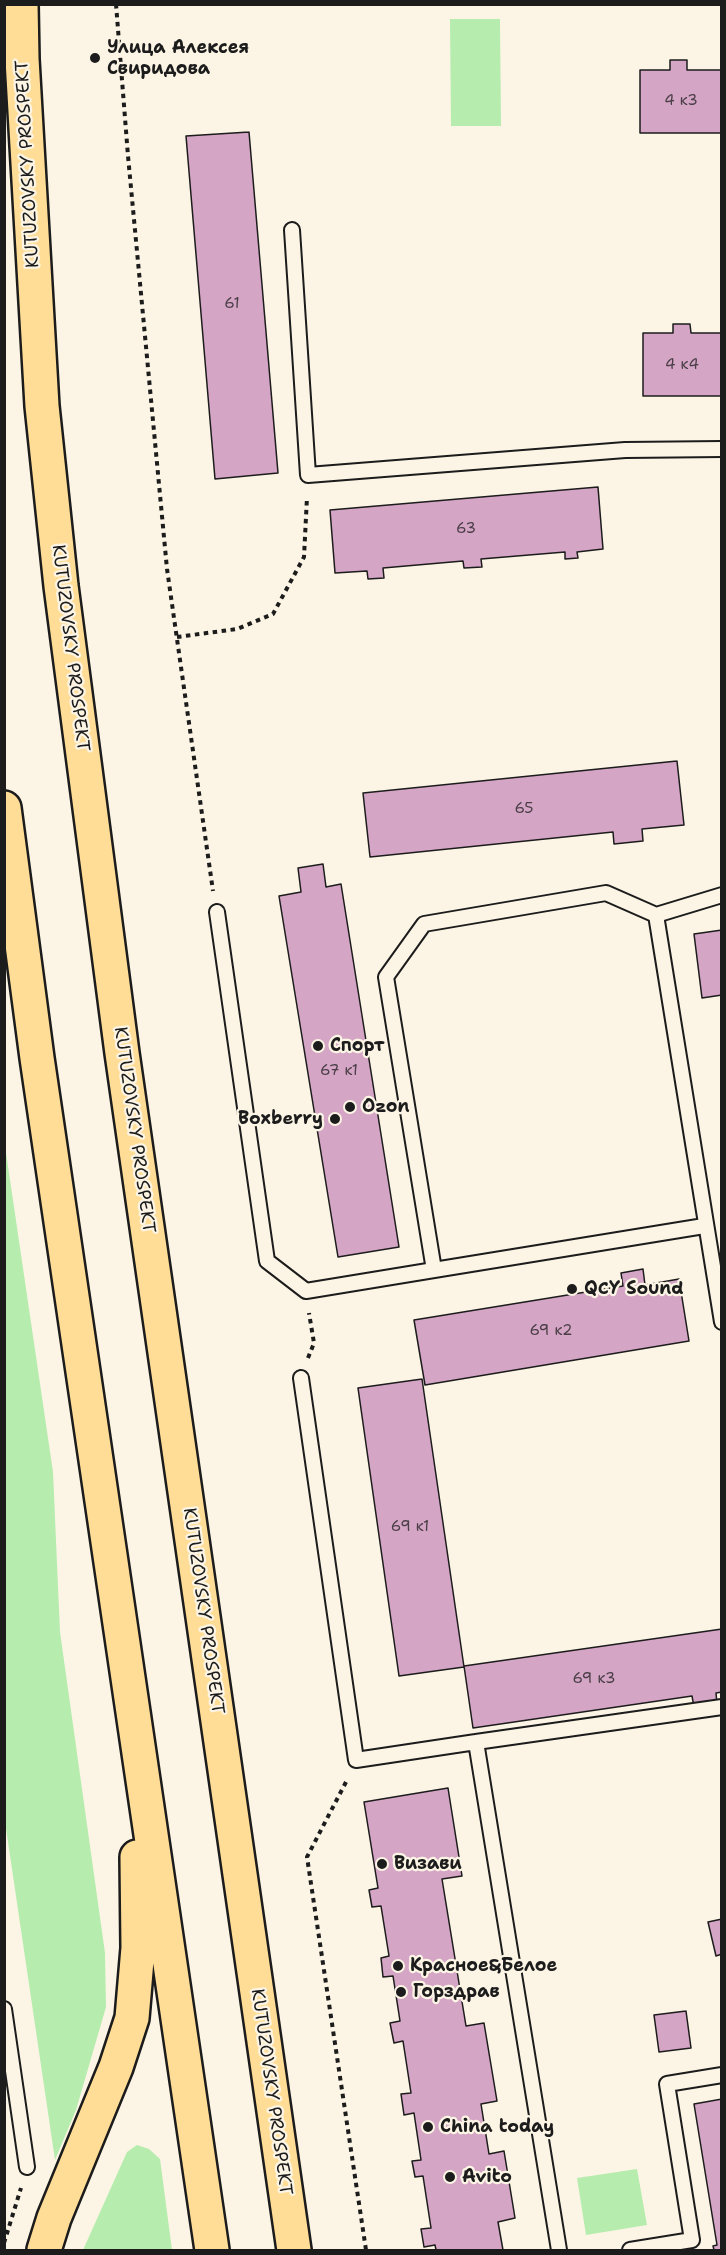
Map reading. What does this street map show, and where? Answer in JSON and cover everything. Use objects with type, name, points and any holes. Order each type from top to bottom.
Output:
[{"type":"main road","name":"KUTUZOVSKY PROSPEKT","points":[[21,4],[22,59],[42,406],[61,586],[122,1053],[294,2250]]},
{"type":"main road","points":[[4,808],[37,1058],[212,2250]]},
{"type":"main road","points":[[44,2250],[54,2218],[116,2067],[132,2018],[138,1948],[136,1732]]},
{"type":"lane","points":[[292,230],[308,475],[625,450],[722,449]]},
{"type":"lane","points":[[434,1270],[386,977],[424,924],[606,893],[656,915],[722,895]]},
{"type":"lane","points":[[217,912],[267,1261],[306,1291],[704,1226]]},
{"type":"lane","points":[[656,915],[704,1226],[722,1322]]},
{"type":"lane","points":[[301,1378],[356,1760],[722,1707]]},
{"type":"lane","points":[[476,1742],[559,2250]]},
{"type":"lane","points":[[4,2009],[27,2167]]},
{"type":"lane","points":[[630,2250],[692,2240],[667,2084],[722,2075]]},
{"type":"path","points":[[117,4],[128,156],[166,557],[217,912]]},
{"type":"path","points":[[177,637],[237,628],[273,614],[304,557],[308,475]]},
{"type":"path","points":[[301,1378],[314,1343],[306,1291]]},
{"type":"path","points":[[356,1760],[308,1857],[366,2250]]},
{"type":"path","points":[[4,2243],[27,2167]]},
{"type":"green space","points":[[450,19],[500,19],[501,126],[451,126]]},
{"type":"green space","points":[[4,1139],[53,1472],[60,1632],[105,1953],[106,2007],[76,2110],[55,2160],[4,1815]]},
{"type":"green space","points":[[137,2145],[149,2149],[160,2159],[172,2250],[83,2250],[127,2152]]},
{"type":"green space","points":[[637,2169],[647,2225],[586,2235],[577,2178]]},
{"type":"building","points":[[670,60],[687,60],[687,70],[722,70],[722,133],[640,133],[640,70],[670,70]]},
{"type":"building","points":[[249,132],[278,473],[215,479],[186,136]]},
{"type":"building","points":[[673,324],[690,324],[691,333],[722,333],[722,396],[643,396],[643,333],[673,333]]},
{"type":"building","points":[[598,487],[603,549],[577,552],[578,558],[565,559],[565,552],[481,559],[482,567],[464,568],[463,561],[383,568],[384,578],[368,579],[367,571],[335,573],[330,510]]},
{"type":"building","points":[[677,761],[684,825],[642,829],[643,841],[614,844],[613,832],[370,857],[363,793]]},
{"type":"building","points":[[323,864],[326,887],[341,884],[399,1247],[338,1257],[279,896],[301,892],[298,868]]},
{"type":"building","points":[[722,930],[722,995],[702,998],[694,934]]},
{"type":"building","points":[[643,1269],[645,1285],[679,1279],[689,1341],[425,1385],[414,1320],[623,1286],[621,1273]]},
{"type":"building","points":[[422,1379],[464,1667],[399,1676],[358,1388]]},
{"type":"building","points":[[722,1629],[722,1692],[716,1693],[717,1704],[694,1707],[692,1696],[473,1728],[464,1666]]},
{"type":"building","points":[[448,1788],[462,1876],[442,1879],[466,2026],[484,2023],[497,2101],[481,2104],[489,2154],[504,2151],[515,2218],[498,2222],[503,2250],[436,2250],[435,2245],[424,2247],[421,2229],[431,2228],[423,2176],[415,2177],[412,2161],[421,2160],[414,2113],[404,2115],[401,2094],[411,2093],[403,2041],[394,2043],[390,2023],[400,2021],[393,1976],[383,1977],[381,1958],[389,1956],[381,1906],[372,1907],[369,1890],[378,1888],[364,1802]]},
{"type":"building","points":[[722,1919],[722,1954],[716,1956],[708,1922]]},
{"type":"building","points":[[686,2011],[691,2048],[659,2052],[654,2015]]},
{"type":"building","points":[[722,2099],[722,2250],[714,2250],[713,2246],[717,2245],[694,2104]]},
{"type":"place","name":"Улица Алексея Свиридова","points":[[95,58]]},
{"type":"place","name":"Спорт","points":[[318,1046]]},
{"type":"place","name":"Ozon","points":[[350,1107]]},
{"type":"place","name":"Boxberry","points":[[335,1119]]},
{"type":"place","name":"QCY Sound","points":[[572,1289]]},
{"type":"place","name":"Визави","points":[[382,1864]]},
{"type":"place","name":"Красное&Белое","points":[[398,1966]]},
{"type":"place","name":"Горздрав","points":[[401,1992]]},
{"type":"place","name":"China today","points":[[428,2127]]},
{"type":"place","name":"Avito","points":[[450,2177]]}]
